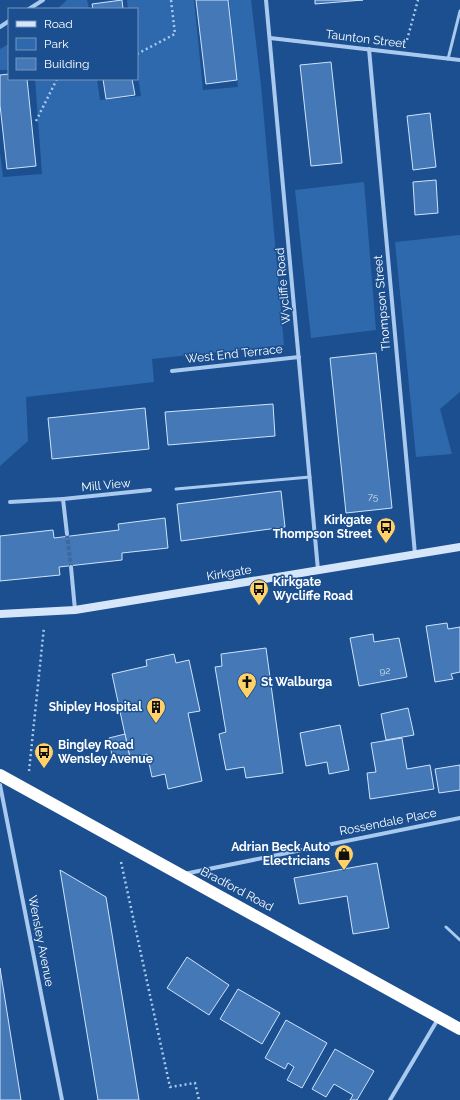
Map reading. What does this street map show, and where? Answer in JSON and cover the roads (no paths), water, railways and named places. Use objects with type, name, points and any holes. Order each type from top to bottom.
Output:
[{"type":"highway","name":"Bradford Road","points":[[0,775],[460,1029]]},
{"type":"street","points":[[31,8],[43,0]]},
{"type":"street","name":"Wycliffe Road","points":[[266,0],[318,570]]},
{"type":"street","name":"Taunton Street","points":[[270,38],[460,60]]},
{"type":"street","name":"Thompson Street","points":[[369,49],[415,554]]},
{"type":"street","name":"West End Terrace","points":[[172,371],[299,357]]},
{"type":"street","name":"Mill View","points":[[10,502],[63,499],[150,490]]},
{"type":"street","points":[[63,499],[67,534]]},
{"type":"street","name":"Kirkgate","points":[[0,614],[75,610],[460,547]]},
{"type":"street","points":[[71,567],[75,610]]},
{"type":"street","name":"Wensley Avenue","points":[[0,785],[62,1100]]},
{"type":"street","name":"Rossendale Place","points":[[180,874],[460,818]]},
{"type":"street","points":[[390,1100],[440,1017]]},
{"type":"lane","points":[[448,59],[460,11]]},
{"type":"lane","points":[[176,489],[310,477]]},
{"type":"lane","points":[[446,926],[460,940]]},
{"type":"tunnel","points":[[67,534],[71,567]]},
{"type":"place","name":"Kirkgate Thompson Street","points":[[386,544]]},
{"type":"place","name":"Kirkgate Wycliffe Road","points":[[259,606]]},
{"type":"place","name":"St Walburga","points":[[247,699]]},
{"type":"place","name":"Shipley Hospital","points":[[156,724]]},
{"type":"place","name":"Bingley Road Wensley Avenue","points":[[44,769]]},
{"type":"place","name":"Adrian Beck Auto Electricians","points":[[344,871]]}]
